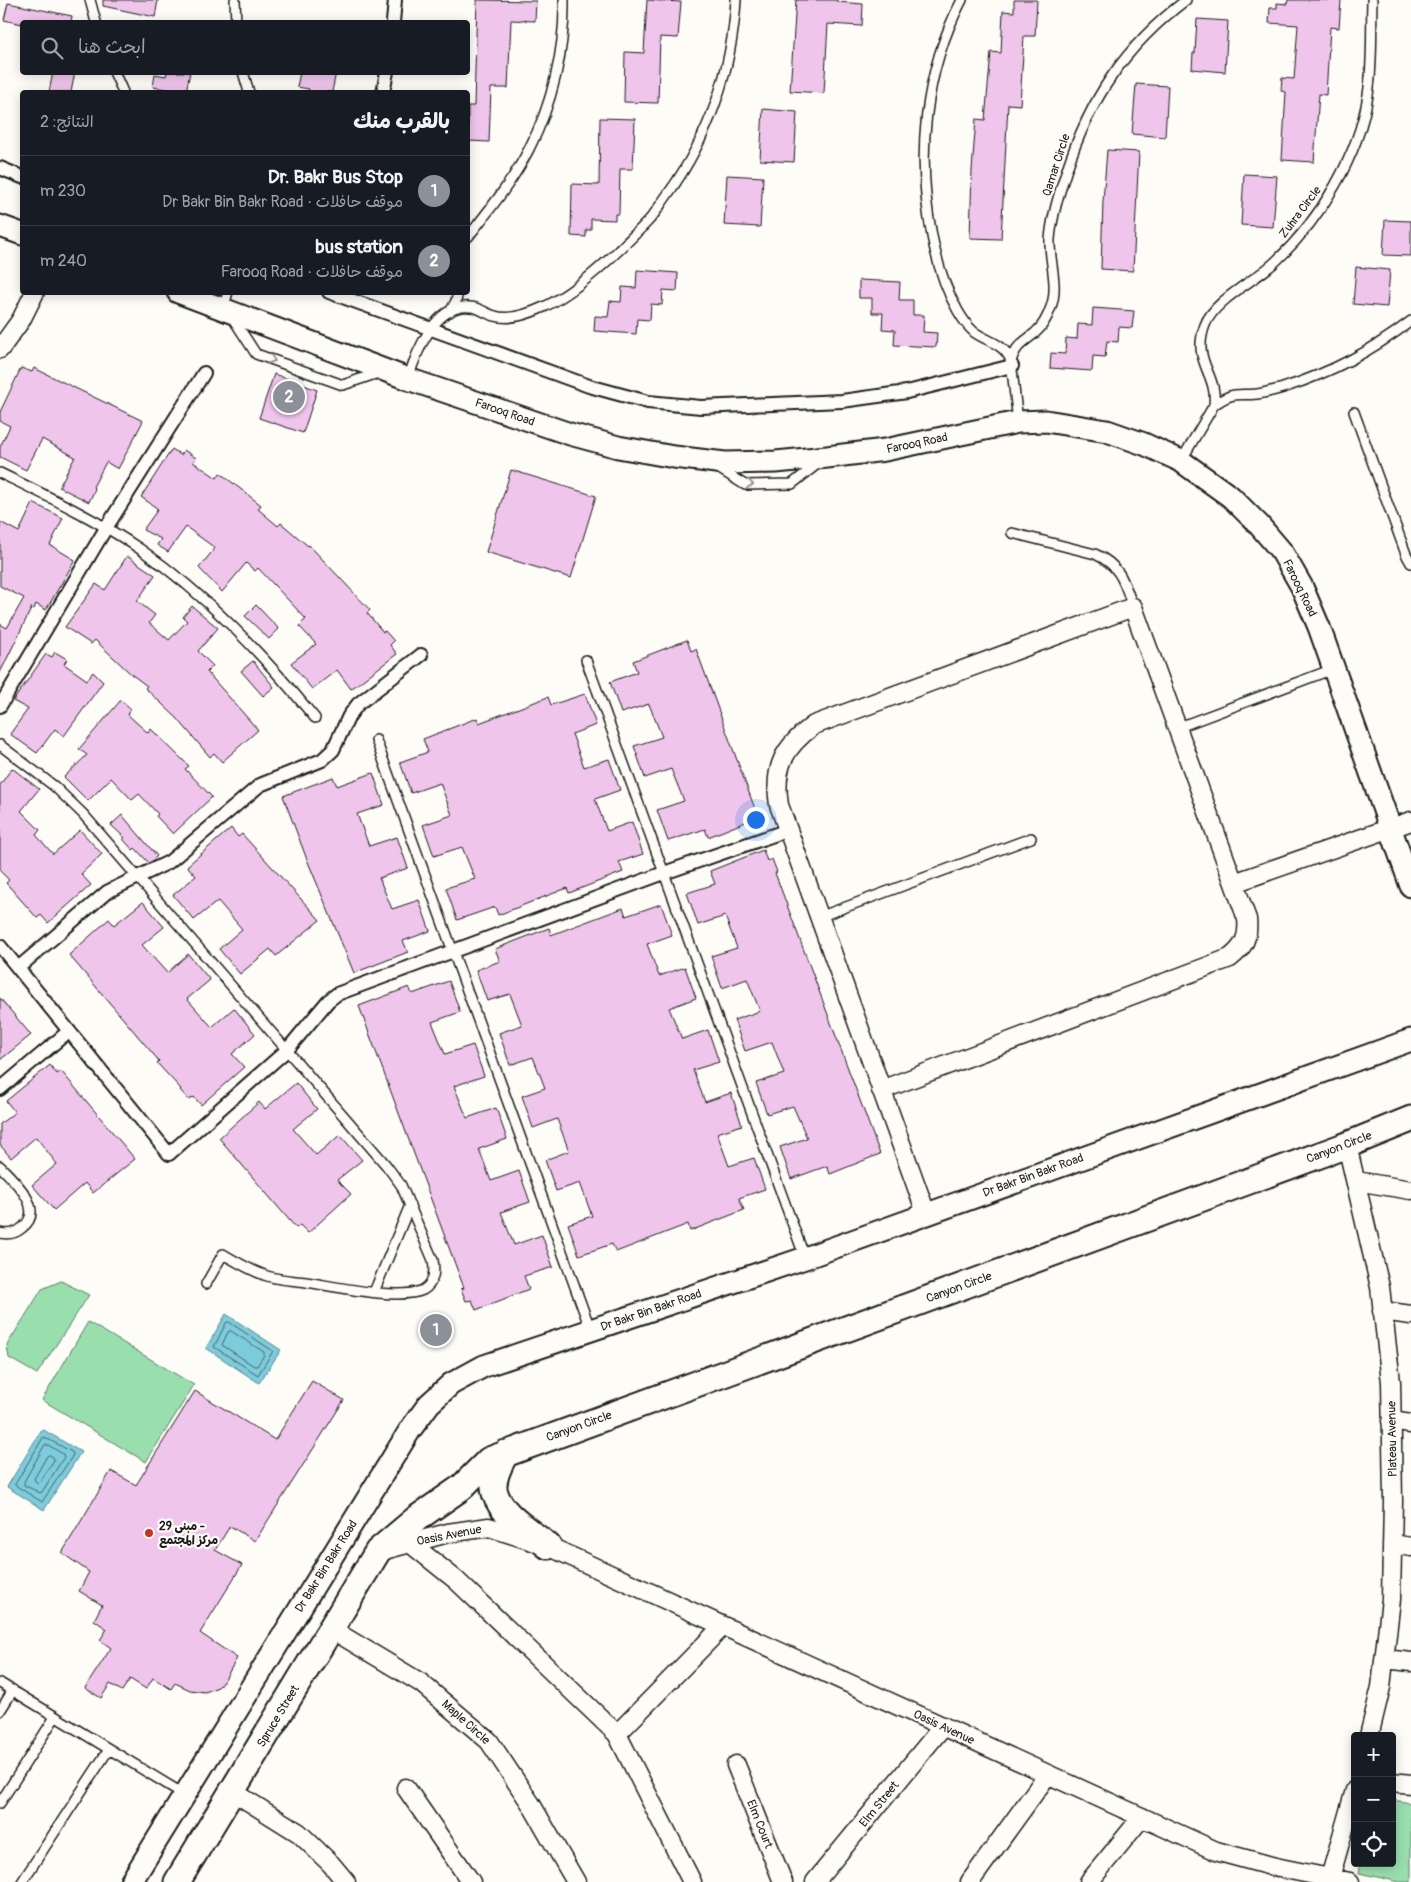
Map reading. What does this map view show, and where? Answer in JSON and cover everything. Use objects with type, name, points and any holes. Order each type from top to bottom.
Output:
[{"type":"main road","name":"Canyon Circle","points":[[466,1482],[489,1460],[506,1453],[1347,1145],[1411,1119]]},
{"type":"main road","name":"Oasis Avenue","points":[[506,1453],[496,1474],[494,1492],[506,1512],[548,1546]]},
{"type":"main road","points":[[466,1482],[506,1512]]},
{"type":"main road","name":"Spruce Street","points":[[186,1879],[232,1791],[378,1551],[416,1519],[466,1482]]},
{"type":"street","points":[[393,20],[395,0]]},
{"type":"street","points":[[383,90],[386,75]]},
{"type":"street","points":[[0,168],[20,176]]},
{"type":"street","points":[[0,226],[20,233]]},
{"type":"street","points":[[0,349],[21,320],[34,295]]},
{"type":"street","name":"Farooq Road","points":[[189,295],[227,305],[408,379],[570,434],[628,449],[725,463],[776,462],[885,450],[1018,422],[1046,422],[1108,431],[1181,460],[1231,497],[1259,525],[1282,552],[1302,587],[1319,627],[1411,886]]},
{"type":"street","points":[[337,295],[589,386],[648,402],[701,407],[842,401],[907,392],[1012,364]]},
{"type":"street","points":[[0,706],[106,528],[204,373]]},
{"type":"street","points":[[881,1090],[1230,958],[1244,943],[1249,931],[1248,919],[1179,727],[1133,607],[814,725],[799,736],[787,752],[778,770],[776,786],[778,805],[788,830],[881,1090],[926,1213]]},
{"type":"street","points":[[18,968],[107,892],[169,862],[260,785],[322,760],[333,750],[349,716],[358,704],[421,656]]},
{"type":"street","points":[[1234,883],[1411,821]]},
{"type":"street","points":[[0,946],[169,1154],[287,1050],[328,1001],[337,994],[664,873],[788,830]]},
{"type":"street","points":[[0,1089],[69,1031]]},
{"type":"street","name":"Dr Bakr Bin Bakr Road","points":[[131,1882],[404,1439],[429,1404],[451,1384],[484,1366],[805,1258],[1411,1040]]},
{"type":"street","name":"Plateau Avenue","points":[[1347,1145],[1380,1287],[1391,1382],[1391,1599],[1381,1687],[1370,1732]]},
{"type":"street","points":[[1356,1181],[1411,1190]]},
{"type":"street","points":[[1382,1311],[1411,1315]]},
{"type":"street","points":[[1392,1421],[1411,1424]]},
{"type":"street","name":"Oasis Avenue","points":[[378,1551],[448,1533],[489,1527],[548,1546],[1216,1851],[1275,1867],[1350,1882]]},
{"type":"street","points":[[410,1543],[456,1580],[617,1734],[692,1882]]},
{"type":"street","points":[[1392,1544],[1411,1547]]},
{"type":"street","points":[[617,1734],[723,1626]]},
{"type":"street","name":"Maple Circle","points":[[331,1629],[421,1683],[489,1741],[531,1804],[576,1882]]},
{"type":"street","points":[[1385,1659],[1411,1662]]},
{"type":"street","name":"Elm Street","points":[[815,1882],[943,1726]]},
{"type":"street","name":"Elm Court","points":[[736,1765],[783,1882]]},
{"type":"street","points":[[970,1882],[1048,1774]]},
{"type":"street","points":[[1396,1782],[1411,1784]]},
{"type":"street","points":[[406,1788],[472,1882]]},
{"type":"street","points":[[232,1791],[298,1833],[331,1864],[346,1882]]},
{"type":"street","points":[[1330,1878],[1351,1804]]},
{"type":"street","points":[[1089,1882],[1142,1817]]},
{"type":"lane","points":[[90,0],[95,20]]},
{"type":"lane","points":[[235,0],[236,20]]},
{"type":"lane","points":[[470,234],[512,178],[540,126],[556,75],[564,0]]},
{"type":"lane","points":[[408,379],[424,338],[436,322],[450,312],[469,306],[495,316],[508,318],[525,314],[547,305],[573,289],[603,266],[651,218],[678,180],[697,148],[715,107],[732,41],[736,0]]},
{"type":"lane","points":[[962,0],[943,44],[933,77],[927,110],[924,166],[930,223],[936,256],[945,285],[957,310],[972,331],[1002,347],[1008,354],[1012,364],[1018,422]]},
{"type":"lane","name":"Qamar Circle","points":[[1012,364],[1018,346],[1036,332],[1045,320],[1051,307],[1055,291],[1050,240],[1058,195],[1080,131],[1110,79],[1129,53],[1147,32],[1186,0]]},
{"type":"lane","name":"Zuhra Circle","points":[[1214,405],[1215,395],[1200,352],[1201,338],[1206,322],[1215,308],[1275,262],[1295,241],[1314,219],[1344,168],[1363,120],[1368,94],[1372,0]]},
{"type":"lane","points":[[115,75],[122,90]]},
{"type":"lane","points":[[244,75],[248,90]]},
{"type":"lane","points":[[450,312],[456,302],[457,295]]},
{"type":"lane","points":[[227,305],[256,354],[343,386],[386,370]]},
{"type":"lane","points":[[1181,460],[1214,405],[1231,394],[1257,394],[1317,376],[1349,362],[1384,342],[1411,321]]},
{"type":"lane","points":[[1354,412],[1411,563]]},
{"type":"lane","points":[[0,473],[106,528],[141,550],[188,586],[232,624],[272,666],[315,718]]},
{"type":"lane","points":[[1012,533],[1095,554],[1106,559],[1121,574],[1133,607]]},
{"type":"lane","points":[[586,660],[805,1258]]},
{"type":"lane","points":[[1179,727],[1333,669]]},
{"type":"lane","points":[[376,740],[591,1331]]},
{"type":"lane","points":[[0,745],[54,786],[71,802],[139,877],[386,1165],[400,1185],[410,1205],[435,1269],[434,1277],[425,1289],[406,1293],[374,1292],[266,1276],[249,1269],[224,1254],[206,1284]]},
{"type":"lane","points":[[819,917],[1031,838]]},
{"type":"lane","points":[[0,1166],[26,1195],[30,1206],[30,1216],[27,1224],[14,1233],[0,1233]]},
{"type":"lane","points":[[374,1292],[410,1205]]},
{"type":"lane","points":[[0,1683],[185,1795]]},
{"type":"lane","points":[[0,1711],[13,1690]]},
{"type":"lane","points":[[0,1803],[55,1717]]},
{"type":"lane","points":[[22,1882],[109,1749]]},
{"type":"green space","points":[[61,1281],[89,1295],[37,1374],[9,1358],[7,1345],[42,1289]]},
{"type":"green space","points":[[88,1322],[194,1385],[146,1462],[42,1400]]},
{"type":"green space","points":[[1396,1801],[1411,1803],[1411,1882],[1400,1882],[1359,1873],[1360,1867],[1396,1867]]},
{"type":"water","points":[[226,1314],[281,1350],[259,1383],[206,1348]]},
{"type":"water","points":[[42,1429],[81,1452],[44,1510],[7,1487]]},
{"type":"building","points":[[103,0],[158,0],[155,17],[103,6]]},
{"type":"building","points":[[477,0],[536,1],[535,21],[511,20],[508,88],[491,88],[489,142],[470,141],[470,106],[474,106]]},
{"type":"building","points":[[647,0],[681,2],[678,38],[660,37],[658,103],[624,102],[625,52],[644,53]]},
{"type":"building","points":[[796,0],[837,0],[837,2],[863,4],[862,26],[828,24],[824,93],[790,91]]},
{"type":"building","points":[[1014,0],[1037,0],[1035,36],[1024,36],[1020,105],[1008,104],[1001,239],[970,238],[976,119],[985,120],[991,52],[1001,53],[1003,11],[1014,12]]},
{"type":"building","points":[[1288,0],[1341,0],[1339,28],[1330,27],[1326,95],[1319,94],[1314,162],[1282,160],[1286,92],[1281,91],[1282,78],[1294,79],[1298,25],[1269,23],[1270,8],[1277,8],[1277,3],[1287,4]]},
{"type":"building","points":[[8,3],[72,16],[71,20],[20,20],[20,24],[4,20]]},
{"type":"building","points":[[1197,19],[1228,21],[1225,72],[1192,69]]},
{"type":"building","points":[[52,75],[74,75],[71,90],[49,90]]},
{"type":"building","points":[[155,75],[189,75],[186,90],[153,87]]},
{"type":"building","points":[[299,75],[335,75],[332,90],[309,90],[297,87]]},
{"type":"building","points":[[1136,84],[1168,86],[1165,137],[1132,134]]},
{"type":"building","points":[[763,109],[797,112],[794,162],[760,160]]},
{"type":"building","points":[[600,118],[635,119],[633,169],[620,169],[619,214],[615,214],[615,220],[591,219],[591,230],[586,230],[586,237],[571,236],[572,184],[599,185]]},
{"type":"building","points":[[1107,150],[1139,152],[1133,271],[1101,269]]},
{"type":"building","points":[[1244,174],[1277,176],[1273,227],[1241,225]]},
{"type":"building","points":[[727,175],[763,177],[760,227],[724,225]]},
{"type":"building","points":[[1385,220],[1411,221],[1411,256],[1383,255]]},
{"type":"building","points":[[1356,267],[1390,270],[1387,307],[1353,304]]},
{"type":"building","points":[[637,270],[678,273],[677,291],[663,290],[662,305],[651,304],[650,320],[637,319],[636,334],[594,331],[595,316],[608,317],[610,301],[621,302],[622,287],[636,288]]},
{"type":"building","points":[[859,280],[900,282],[899,300],[913,300],[913,315],[924,315],[923,332],[937,333],[936,347],[894,345],[895,330],[882,329],[883,313],[872,313],[872,298],[859,298]]},
{"type":"building","points":[[1093,308],[1134,311],[1132,328],[1119,327],[1118,342],[1107,341],[1105,357],[1093,356],[1092,371],[1050,368],[1051,353],[1065,354],[1066,338],[1077,339],[1078,324],[1092,325]]},
{"type":"building","points":[[21,368],[32,372],[34,368],[143,421],[118,469],[106,462],[93,487],[95,489],[89,502],[59,487],[75,457],[42,439],[26,470],[0,457],[0,447],[10,426],[0,421],[0,412]]},
{"type":"building","points":[[274,374],[317,390],[303,433],[259,418]]},
{"type":"building","points":[[172,449],[181,455],[184,450],[196,458],[193,462],[217,478],[220,473],[261,505],[258,509],[278,526],[281,523],[309,545],[370,610],[367,613],[383,632],[385,631],[394,641],[390,645],[397,654],[351,689],[337,670],[312,689],[291,663],[316,644],[299,626],[306,619],[258,568],[255,571],[246,563],[222,592],[199,568],[215,548],[186,527],[168,552],[157,545],[161,539],[143,530],[158,509],[141,497]]},
{"type":"building","points":[[511,470],[596,496],[571,578],[486,552]]},
{"type":"building","points":[[33,503],[63,518],[50,545],[75,560],[46,610],[36,604],[34,609],[32,607],[0,673],[0,624],[7,628],[24,598],[0,586],[0,522],[19,532]]},
{"type":"building","points":[[127,556],[155,575],[137,601],[155,615],[149,623],[169,640],[187,621],[183,617],[192,606],[218,628],[198,651],[213,666],[207,672],[258,730],[222,762],[214,753],[210,757],[177,718],[145,688],[147,686],[131,674],[95,640],[91,644],[65,627],[96,584],[105,590]]},
{"type":"building","points":[[256,605],[279,629],[269,639],[245,616]]},
{"type":"building","points":[[687,640],[691,651],[696,649],[758,817],[708,837],[705,829],[668,841],[657,810],[684,801],[671,769],[645,778],[634,746],[662,737],[649,704],[621,713],[610,682],[637,672],[633,661]]},
{"type":"building","points":[[55,652],[67,659],[64,664],[87,680],[93,672],[103,682],[64,736],[55,729],[37,753],[10,734],[28,709],[13,701],[46,654],[52,657]]},
{"type":"building","points":[[253,661],[274,687],[263,696],[241,671]]},
{"type":"building","points":[[585,694],[596,725],[572,734],[584,767],[609,759],[620,790],[595,799],[607,831],[632,822],[643,854],[619,862],[623,872],[569,893],[567,888],[498,915],[495,907],[457,920],[446,888],[475,879],[462,847],[434,856],[423,825],[452,815],[440,783],[411,793],[400,762],[428,752],[423,739],[477,718],[479,723],[548,697],[551,705]]},
{"type":"building","points":[[121,700],[131,709],[127,714],[148,733],[151,729],[189,766],[185,769],[212,797],[173,834],[156,816],[158,814],[139,794],[132,800],[111,778],[88,801],[64,777],[87,755],[79,749]]},
{"type":"building","points":[[12,768],[39,789],[21,811],[40,830],[36,835],[53,854],[80,830],[102,854],[81,874],[91,885],[48,923],[41,915],[37,918],[6,883],[9,880],[0,871],[0,785]]},
{"type":"building","points":[[373,773],[384,805],[357,814],[369,846],[397,837],[408,868],[379,878],[392,909],[419,900],[430,931],[403,941],[408,952],[354,973],[283,796],[333,777],[337,786]]},
{"type":"building","points":[[122,815],[157,856],[149,863],[135,848],[133,850],[123,839],[125,838],[111,825]]},
{"type":"building","points":[[231,828],[238,837],[242,834],[320,920],[276,956],[270,949],[240,974],[219,949],[242,929],[218,901],[194,920],[173,895],[196,876],[187,866]]},
{"type":"building","points":[[763,850],[767,861],[772,859],[777,872],[775,873],[880,1154],[830,1174],[827,1166],[791,1179],[780,1147],[807,1138],[793,1106],[767,1114],[756,1083],[784,1074],[772,1042],[745,1051],[734,1020],[760,1011],[747,979],[722,988],[711,956],[737,948],[725,916],[698,925],[687,893],[715,884],[710,871]]},
{"type":"building","points":[[143,902],[164,927],[142,945],[167,973],[188,954],[210,980],[187,999],[212,1027],[234,1008],[255,1034],[232,1054],[244,1067],[201,1105],[194,1097],[189,1100],[180,1090],[157,1063],[159,1061],[69,955],[109,919],[114,925]]},
{"type":"building","points":[[661,904],[672,935],[647,944],[659,976],[685,967],[696,998],[669,1008],[682,1039],[708,1030],[719,1062],[693,1070],[705,1102],[731,1093],[742,1125],[717,1133],[729,1166],[754,1158],[765,1189],[739,1198],[744,1210],[690,1231],[688,1224],[616,1252],[612,1244],[579,1255],[568,1224],[592,1216],[580,1183],[556,1191],[545,1160],[569,1151],[557,1119],[533,1128],[522,1096],[545,1088],[533,1057],[510,1065],[499,1033],[522,1025],[510,994],[487,1001],[476,970],[500,961],[495,949],[549,928],[551,935],[623,908],[626,916]]},
{"type":"building","points":[[449,981],[460,1012],[432,1022],[445,1054],[473,1045],[484,1076],[454,1086],[467,1118],[496,1108],[507,1139],[479,1149],[491,1181],[519,1171],[530,1202],[501,1212],[514,1245],[542,1235],[553,1267],[524,1276],[529,1289],[476,1310],[472,1300],[466,1301],[461,1289],[464,1288],[359,1006],[409,987],[412,994]]},
{"type":"building","points":[[0,998],[31,1035],[0,1060]]},
{"type":"building","points":[[50,1065],[57,1074],[61,1071],[135,1159],[93,1193],[85,1183],[54,1210],[32,1185],[57,1164],[36,1137],[11,1158],[0,1145],[0,1124],[15,1112],[6,1101]]},
{"type":"building","points":[[296,1083],[317,1109],[293,1129],[316,1155],[340,1135],[362,1160],[337,1180],[351,1194],[308,1233],[300,1225],[296,1228],[219,1138],[259,1102],[265,1109]]},
{"type":"building","name":"مبنى 29 - مركز المجتمع","points":[[312,1381],[344,1400],[255,1541],[230,1526],[215,1550],[242,1565],[200,1633],[237,1658],[225,1679],[218,1687],[205,1692],[190,1690],[175,1683],[171,1689],[153,1678],[146,1689],[130,1679],[122,1691],[110,1684],[101,1698],[85,1688],[111,1648],[100,1640],[107,1629],[94,1620],[102,1605],[79,1591],[89,1572],[62,1553],[111,1471],[136,1485],[195,1391],[275,1440]]},
{"type":"place","name":"bus station","points":[[289,397]]},
{"type":"place","name":"Dr. Bakr Bus Stop","points":[[436,1330]]},
{"type":"place","name":"مبنى 29 - مركز المجتمع","points":[[149,1533]]}]
